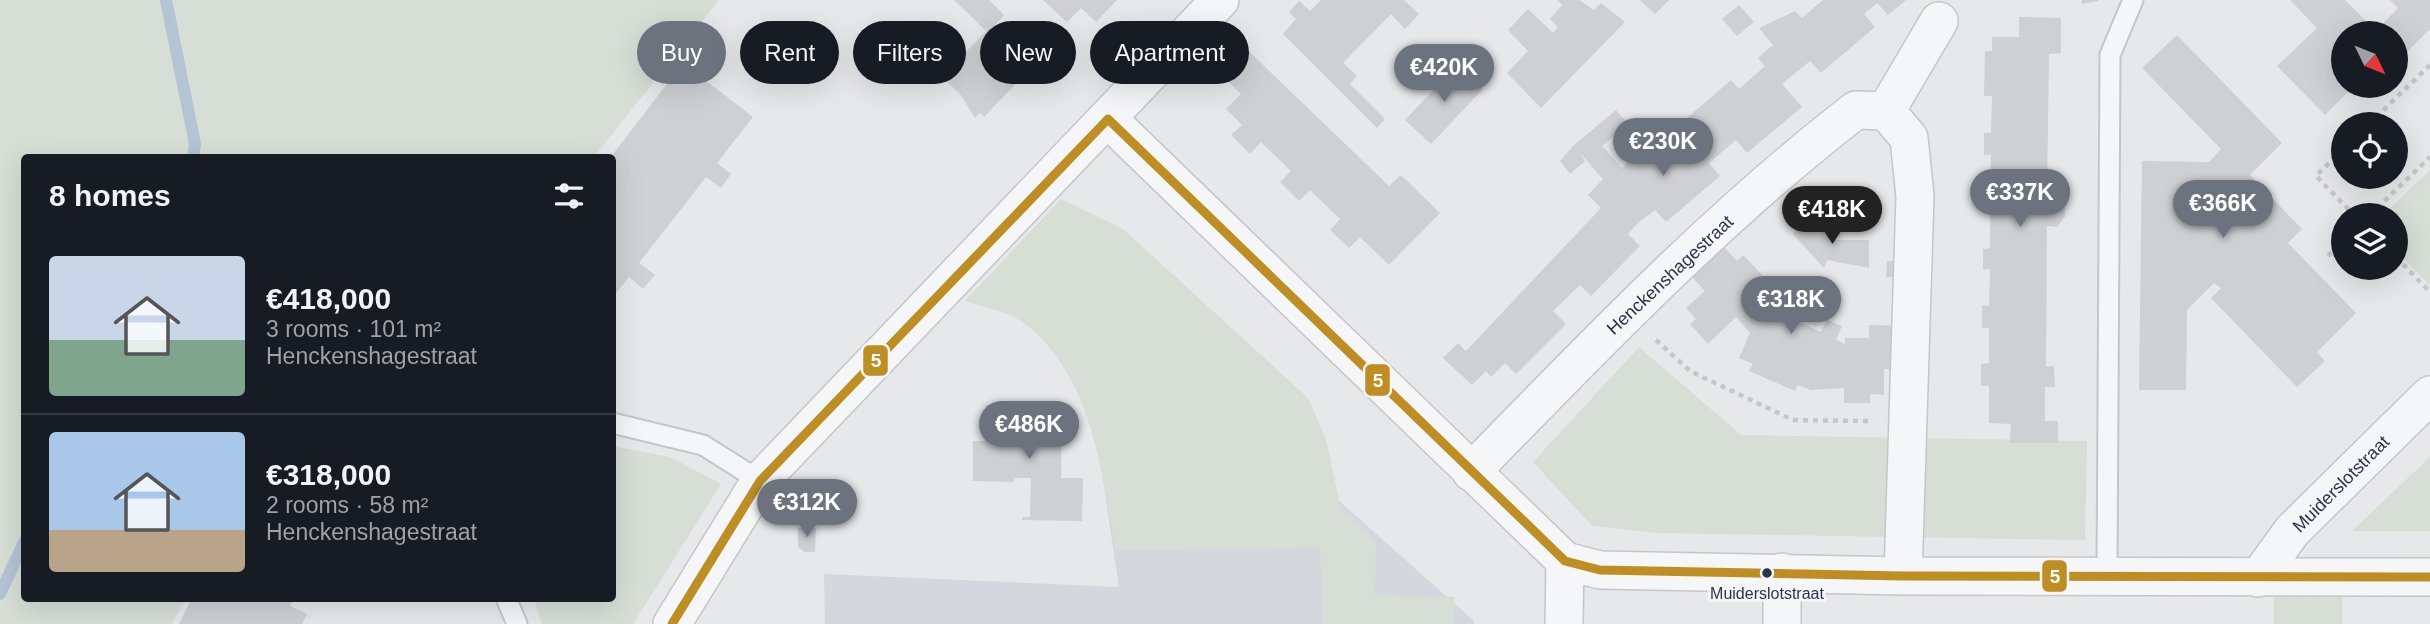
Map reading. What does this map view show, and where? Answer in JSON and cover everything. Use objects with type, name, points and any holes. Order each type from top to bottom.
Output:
[{"type":"street","points":[[672,624],[760,481],[1220,0]]},
{"type":"street","points":[[1903,576],[1915,196],[1909,138],[1886,111],[1939,21]]},
{"type":"street","name":"Henckenshagestraat","points":[[1471,472],[1627,313],[1811,144],[1856,110],[1886,111]]},
{"type":"street","points":[[1108,119],[1565,561],[1600,570],[1903,576],[2430,577]]},
{"type":"street","name":"Muiderslotstraat","points":[[2258,578],[2292,531],[2430,395]]},
{"type":"street","points":[[1564,624],[1565,561]]},
{"type":"street","points":[[1782,572],[1782,624]]},
{"type":"lane","points":[[2107,575],[2110,55],[2133,0]]},
{"type":"lane","points":[[616,424],[703,445],[760,481]]},
{"type":"lane","points":[[508,602],[517,624]]},
{"type":"path","points":[[2381,112],[2430,65]]},
{"type":"path","points":[[2383,203],[2430,157]]},
{"type":"path","points":[[2331,161],[2316,176],[2342,203]]},
{"type":"path","points":[[2328,256],[2331,253]]},
{"type":"path","points":[[2408,269],[2430,292]]},
{"type":"path","points":[[1627,313],[1690,371],[1793,420],[1908,421]]},
{"type":"shaded area","points":[[0,0],[718,0],[702,21],[637,21],[637,84],[652,84],[596,154],[21,154],[21,602],[183,602],[172,624],[0,624]]},
{"type":"shaded area","points":[[2430,170],[2430,286],[2408,263],[2408,203],[2396,203]]},
{"type":"shaded area","points":[[1061,199],[1123,229],[1308,398],[1326,439],[1340,505],[1376,541],[1375,595],[1455,597],[1454,624],[1323,624],[1320,548],[1116,550],[1099,458],[1080,398],[1066,371],[1048,346],[1025,324],[1004,313],[965,301]]},
{"type":"shaded area","points":[[1070,261],[1474,621],[1474,624],[825,624],[824,574],[1119,587]]},
{"type":"shaded area","points":[[1639,347],[1741,435],[2087,441],[2085,540],[1658,533],[1592,526],[1533,462]]},
{"type":"shaded area","points":[[616,447],[670,457],[721,484],[633,624],[542,624],[535,602],[616,602]]},
{"type":"shaded area","points":[[2430,457],[2430,531],[2352,531]]},
{"type":"shaded area","points":[[2274,597],[2342,597],[2342,624],[2274,624]]},
{"type":"building","points":[[954,0],[989,0],[1004,15],[999,21],[980,21],[980,25]]},
{"type":"building","points":[[1043,0],[1117,0],[1097,21],[1081,8],[1066,21]]},
{"type":"building","points":[[1321,0],[1404,0],[1419,14],[1405,29],[1391,14],[1343,63],[1357,76],[1350,84],[1385,119],[1377,128],[1283,34],[1296,19],[1289,12],[1299,1],[1310,11]]},
{"type":"building","points":[[1557,0],[1579,0],[1594,10],[1601,3],[1625,22],[1541,108],[1507,73],[1528,51],[1508,30],[1528,9],[1553,33],[1558,27],[1550,19],[1562,5]]},
{"type":"building","points":[[1640,0],[1669,0],[1655,14]]},
{"type":"building","points":[[1823,0],[1906,0],[1888,15],[1877,3],[1864,14],[1875,27],[1821,73],[1810,61],[1782,84],[1802,107],[1747,153],[1736,140],[1709,163],[1720,176],[1666,222],[1655,210],[1639,222],[1628,234],[1640,246],[1591,296],[1580,285],[1553,311],[1566,324],[1516,374],[1505,363],[1491,377],[1486,371],[1472,385],[1443,358],[1458,343],[1466,351],[1601,208],[1588,195],[1603,179],[1580,153],[1585,161],[1570,174],[1560,161],[1573,146],[1616,110],[1628,124],[1602,146],[1622,168],[1647,145],[1651,149],[1731,80],[1739,89],[1765,66],[1758,58],[1773,45],[1759,28],[1795,11],[1802,18]]},
{"type":"building","points":[[2082,0],[2098,0],[2098,1],[2082,4]]},
{"type":"building","points":[[2290,0],[2345,0],[2366,21],[2331,21],[2331,98],[2342,98],[2325,115],[2277,66],[2317,28]]},
{"type":"building","points":[[2390,0],[2430,0],[2430,29],[2408,51],[2408,21],[2386,21],[2398,8]]},
{"type":"building","points":[[1739,5],[1754,22],[1737,36],[1722,19]]},
{"type":"building","points":[[2019,17],[2061,18],[2061,53],[2049,54],[2047,192],[2065,195],[2065,217],[2057,227],[2047,226],[2046,367],[2054,366],[2055,387],[2045,387],[2045,421],[2058,421],[2058,443],[2010,443],[2011,424],[1989,423],[1989,386],[1981,386],[1981,364],[1989,363],[1989,328],[1982,328],[1982,305],[1989,306],[1990,269],[1983,270],[1983,249],[1990,248],[1990,212],[1983,212],[1983,190],[1990,190],[1991,154],[1984,155],[1984,133],[1991,133],[1992,96],[1984,96],[1985,51],[1992,51],[1992,37],[2019,37]]},
{"type":"building","points":[[2177,35],[2282,143],[2250,175],[2302,229],[2288,243],[2356,313],[2317,352],[2325,361],[2297,387],[2211,298],[2221,288],[2214,283],[2187,310],[2186,390],[2139,390],[2142,161],[2209,162],[2221,149],[2142,68]]},
{"type":"building","points":[[980,37],[980,84],[1016,84],[984,117],[980,113],[975,118],[960,94],[949,84],[966,84],[966,52]]},
{"type":"building","points":[[1249,51],[1389,186],[1401,175],[1440,213],[1389,265],[1360,237],[1349,248],[1330,230],[1340,219],[1310,190],[1299,201],[1280,182],[1291,171],[1261,142],[1250,154],[1231,135],[1242,125],[1226,109],[1241,94],[1231,84],[1249,84]]},
{"type":"building","points":[[1458,64],[1483,89],[1431,144],[1405,120]]},
{"type":"building","points":[[667,84],[710,84],[753,117],[717,163],[731,174],[721,188],[706,177],[639,263],[655,275],[643,289],[629,277],[616,293],[616,154],[613,154]]},
{"type":"building","points":[[1812,214],[1834,240],[1869,240],[1869,268],[1827,260],[1824,268],[1793,234]]},
{"type":"building","points":[[1724,247],[1737,261],[1743,255],[1768,281],[1763,291],[1784,301],[1779,313],[1821,332],[1827,320],[1842,326],[1836,340],[1845,344],[1845,338],[1869,338],[1869,325],[1904,326],[1904,369],[1884,369],[1884,395],[1870,394],[1870,403],[1844,403],[1844,388],[1811,390],[1798,385],[1795,391],[1749,371],[1753,364],[1739,358],[1750,333],[1736,317],[1708,344],[1690,324],[1696,319],[1686,308],[1705,291],[1692,277]]},
{"type":"building","points":[[1887,261],[1903,261],[1904,277],[1886,277]]},
{"type":"building","points":[[986,405],[1035,406],[1035,417],[1062,417],[1061,478],[1083,478],[1082,521],[1022,520],[1022,517],[1030,517],[1031,478],[1014,478],[1014,482],[973,481],[973,441],[985,441]]},
{"type":"building","points":[[798,528],[816,528],[815,552],[805,552],[798,547]]},
{"type":"building","points":[[190,602],[292,602],[290,606],[307,614],[302,624],[179,624]]},
{"type":"waterway","points":[[166,0],[195,144],[194,154]]},
{"type":"waterway","points":[[0,594],[21,548]]},
{"type":"transit line","name":"5","points":[[1108,119],[1565,561],[1600,570],[1903,576],[2430,577]]},
{"type":"transit line","name":"5","points":[[672,624],[760,481],[1108,119]]},
{"type":"place","name":"Muiderslotstraat","points":[[1767,573]]}]
